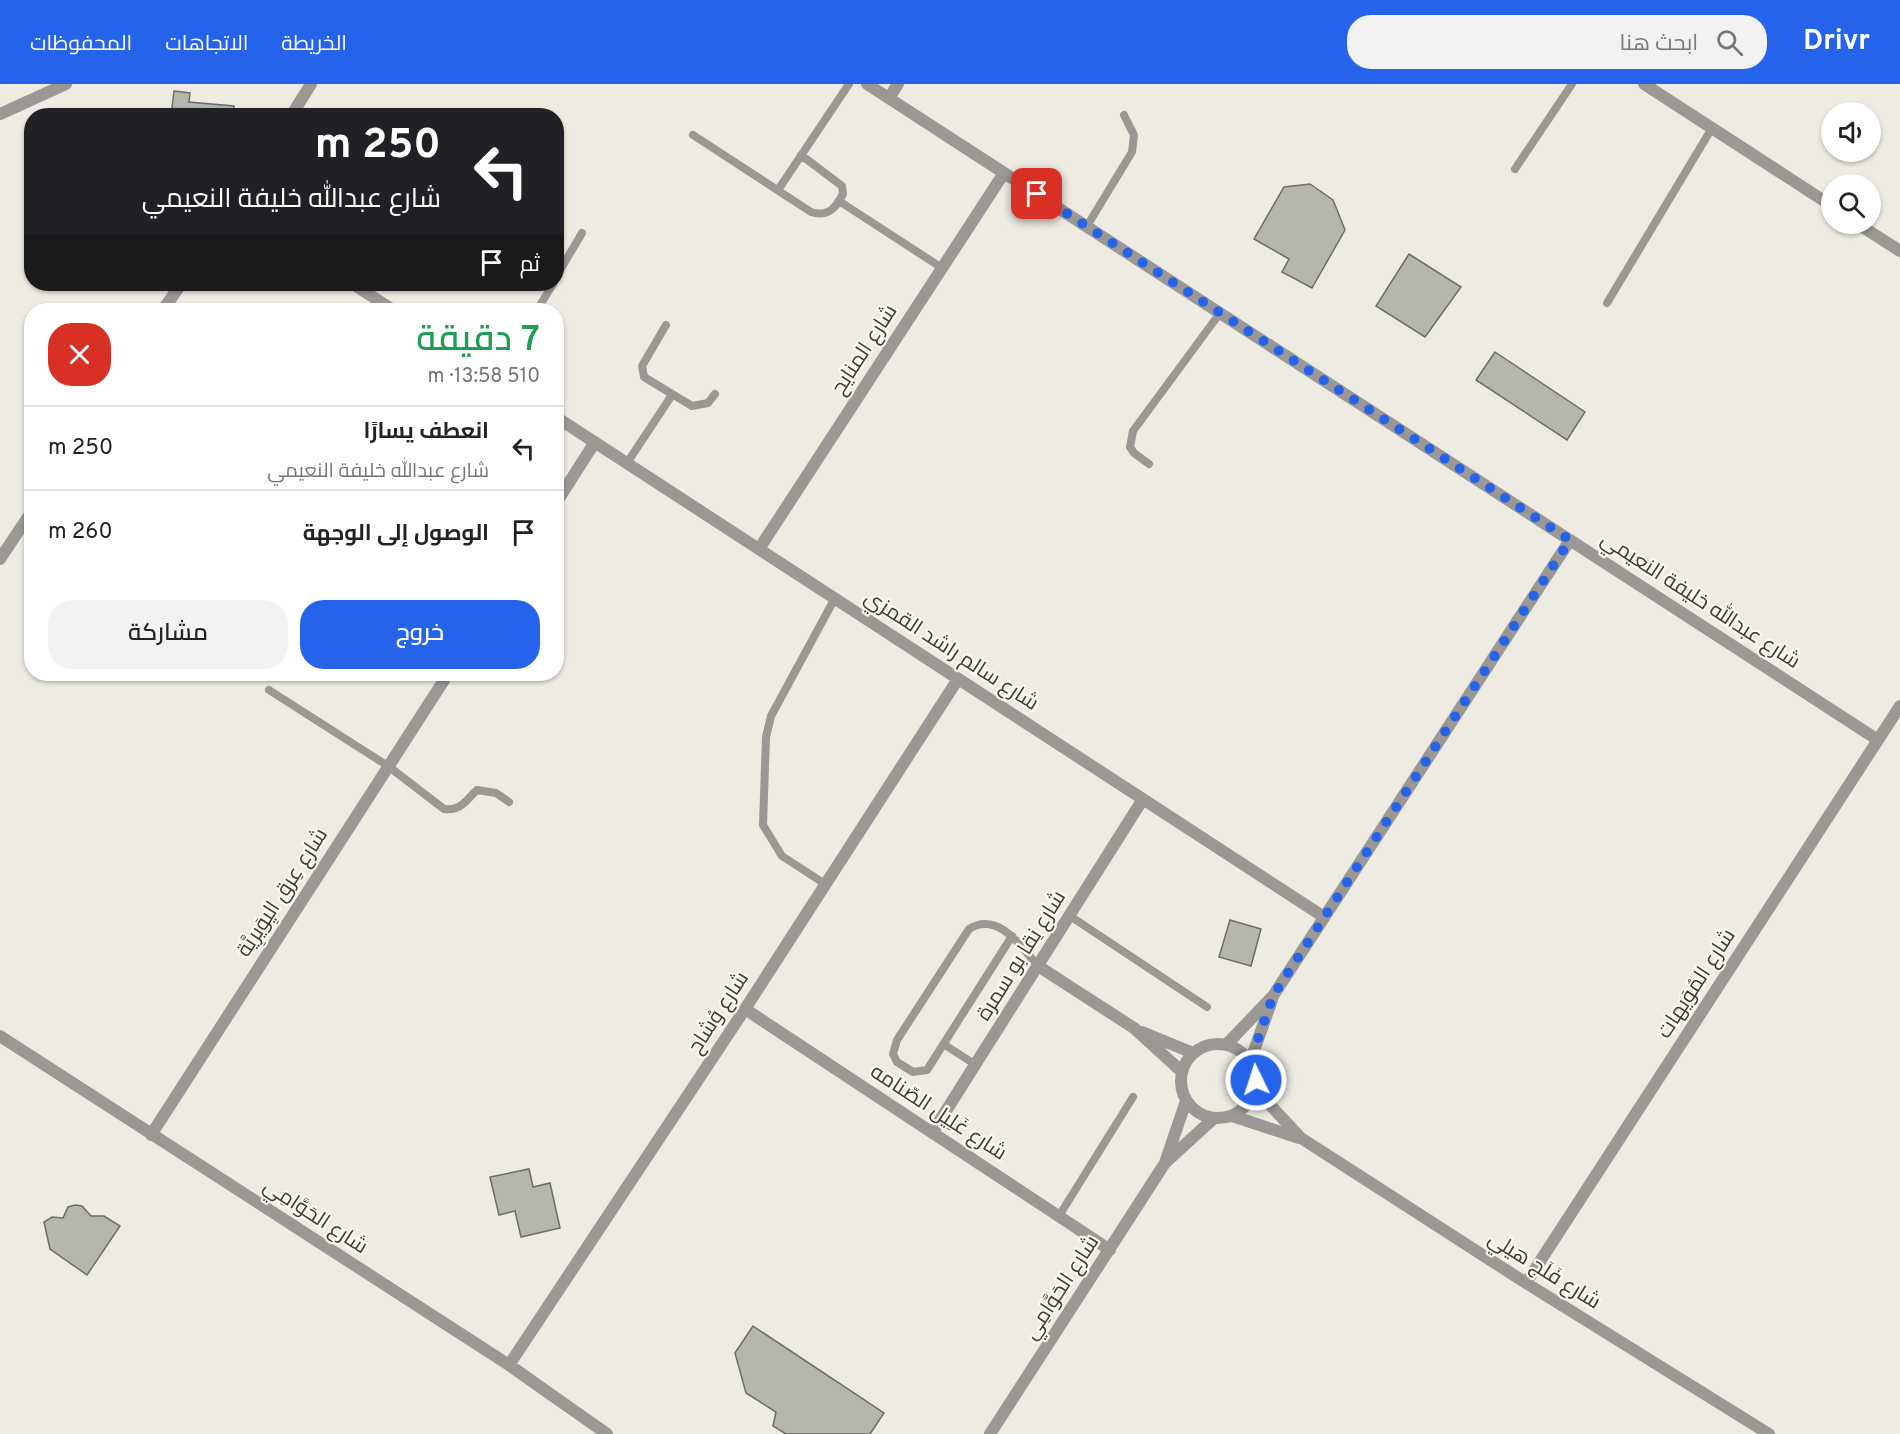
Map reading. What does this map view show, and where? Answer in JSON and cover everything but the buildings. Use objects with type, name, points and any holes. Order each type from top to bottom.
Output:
[{"type":"street","points":[[0,114],[66,84]]},
{"type":"street","points":[[297,108],[311,84]]},
{"type":"street","name":"شارع عبدالله خليفة النعيمي","points":[[867,84],[1878,740]]},
{"type":"street","points":[[889,98],[898,84]]},
{"type":"street","points":[[1644,84],[1821,199]]},
{"type":"street","name":"شارع المنايح","points":[[759,549],[1004,172]]},
{"type":"street","points":[[1874,234],[1900,251]]},
{"type":"street","points":[[365,291],[383,303]]},
{"type":"street","name":"شارع سالم راشد القمزي","points":[[564,422],[1324,917]]},
{"type":"street","points":[[564,490],[595,442]]},
{"type":"street","points":[[0,559],[24,523]]},
{"type":"street","points":[[1226,1045],[1273,996],[1570,540]]},
{"type":"street","name":"شارع وُشاح","points":[[509,1365],[745,1009],[958,679]]},
{"type":"street","name":"شارع عِرق اليِوَيرِيَّة","points":[[151,1135],[443,681]]},
{"type":"street","name":"شارع المُوَيهات","points":[[1526,1283],[1900,706]]},
{"type":"street","name":"شارع نِقا بو سمرة","points":[[932,1133],[1143,799]]},
{"type":"street","points":[[1038,966],[1134,1028],[1181,1071]]},
{"type":"street","points":[[1250,1062],[1273,996]]},
{"type":"street","name":"شارع غَلِيل الصّنامه","points":[[745,1009],[1110,1250]]},
{"type":"street","points":[[1134,1028],[1193,1053]]},
{"type":"street","name":"شارع الحَوَّامِي","points":[[0,1036],[509,1365],[607,1434]]},
{"type":"street","points":[[1209,1045],[1226,1045],[1240,1051],[1250,1062],[1254,1070],[1255,1089],[1242,1110],[1232,1116],[1213,1119],[1192,1110],[1186,1101],[1180,1087],[1181,1071],[1193,1053],[1209,1045]]},
{"type":"street","name":"شارع فَلَج هيلي","points":[[1255,1089],[1301,1138],[1526,1283],[1769,1434]]},
{"type":"street","name":"شارع الحَوَّامِي","points":[[990,1434],[1165,1163],[1186,1101]]},
{"type":"street","name":"شارع فَلَج هيلي","points":[[1232,1116],[1301,1138]]},
{"type":"street","name":"شارع الحَوَّامِي","points":[[1165,1163],[1213,1119]]},
{"type":"lane","points":[[778,190],[849,84]]},
{"type":"lane","points":[[1515,169],[1572,84]]},
{"type":"lane","points":[[1087,226],[1132,152],[1134,135],[1124,115]]},
{"type":"lane","points":[[1607,303],[1712,128]]},
{"type":"lane","points":[[693,135],[811,212],[821,215],[830,212],[843,194],[842,186],[801,155]]},
{"type":"lane","points":[[839,201],[942,268]]},
{"type":"lane","points":[[564,263],[582,233]]},
{"type":"lane","points":[[1149,464],[1134,453],[1130,447],[1133,431],[1220,313]]},
{"type":"lane","points":[[666,325],[642,366],[644,377],[692,406],[701,407],[715,394]]},
{"type":"lane","points":[[627,463],[672,395]]},
{"type":"lane","points":[[825,884],[782,856],[766,832],[763,814],[766,737],[771,716],[835,598]]},
{"type":"lane","points":[[269,690],[388,766],[444,809],[454,810],[462,806],[477,790],[496,793],[509,802]]},
{"type":"lane","points":[[1070,916],[1207,1007]]},
{"type":"lane","points":[[1012,936],[933,1063],[921,1073],[913,1072],[897,1062],[893,1054],[897,1040],[969,928],[978,923],[988,922],[1012,936],[1038,966]]},
{"type":"lane","points":[[945,1045],[976,1065]]},
{"type":"lane","points":[[1059,1216],[1133,1097]]},
{"type":"route","points":[[1037,194],[1570,540],[1273,996],[1250,1062],[1256,1080]]}]
